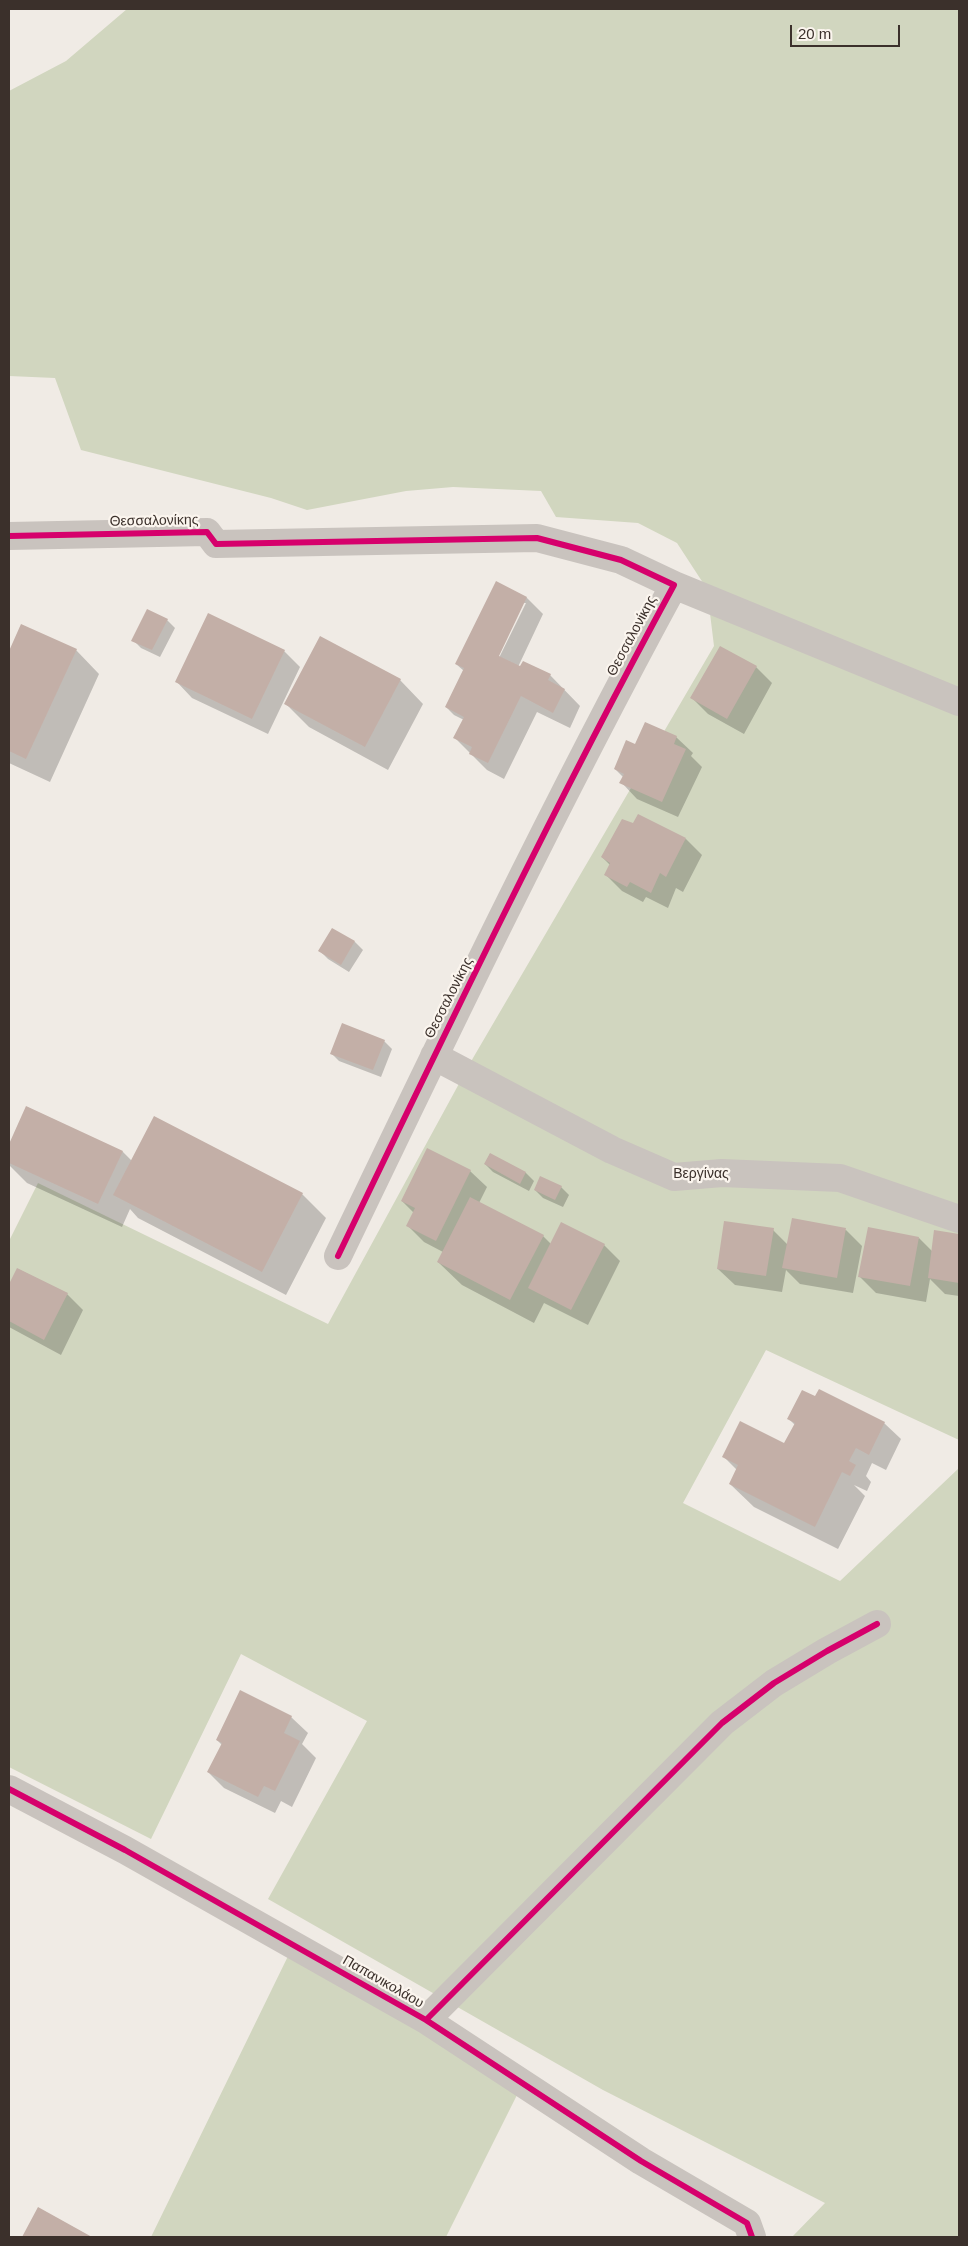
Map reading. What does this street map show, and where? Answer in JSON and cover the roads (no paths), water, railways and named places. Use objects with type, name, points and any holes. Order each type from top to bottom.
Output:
[{"type":"street","name":"Θεσσαλονίκης","points":[[9,536],[206,532],[216,544],[537,538],[621,560],[674,584],[630,667],[434,1056],[338,1256]]},
{"type":"street","points":[[674,584],[959,702]]},
{"type":"street","name":"Βεργίνας","points":[[434,1056],[612,1150],[674,1177],[722,1173],[840,1178],[959,1219]]},
{"type":"street","points":[[426,2020],[722,1724],[774,1683],[827,1651],[878,1624]]},
{"type":"street","name":"Παπανικολάου","points":[[9,1789],[125,1850],[426,2020],[641,2161],[747,2223],[752,2237]]}]
